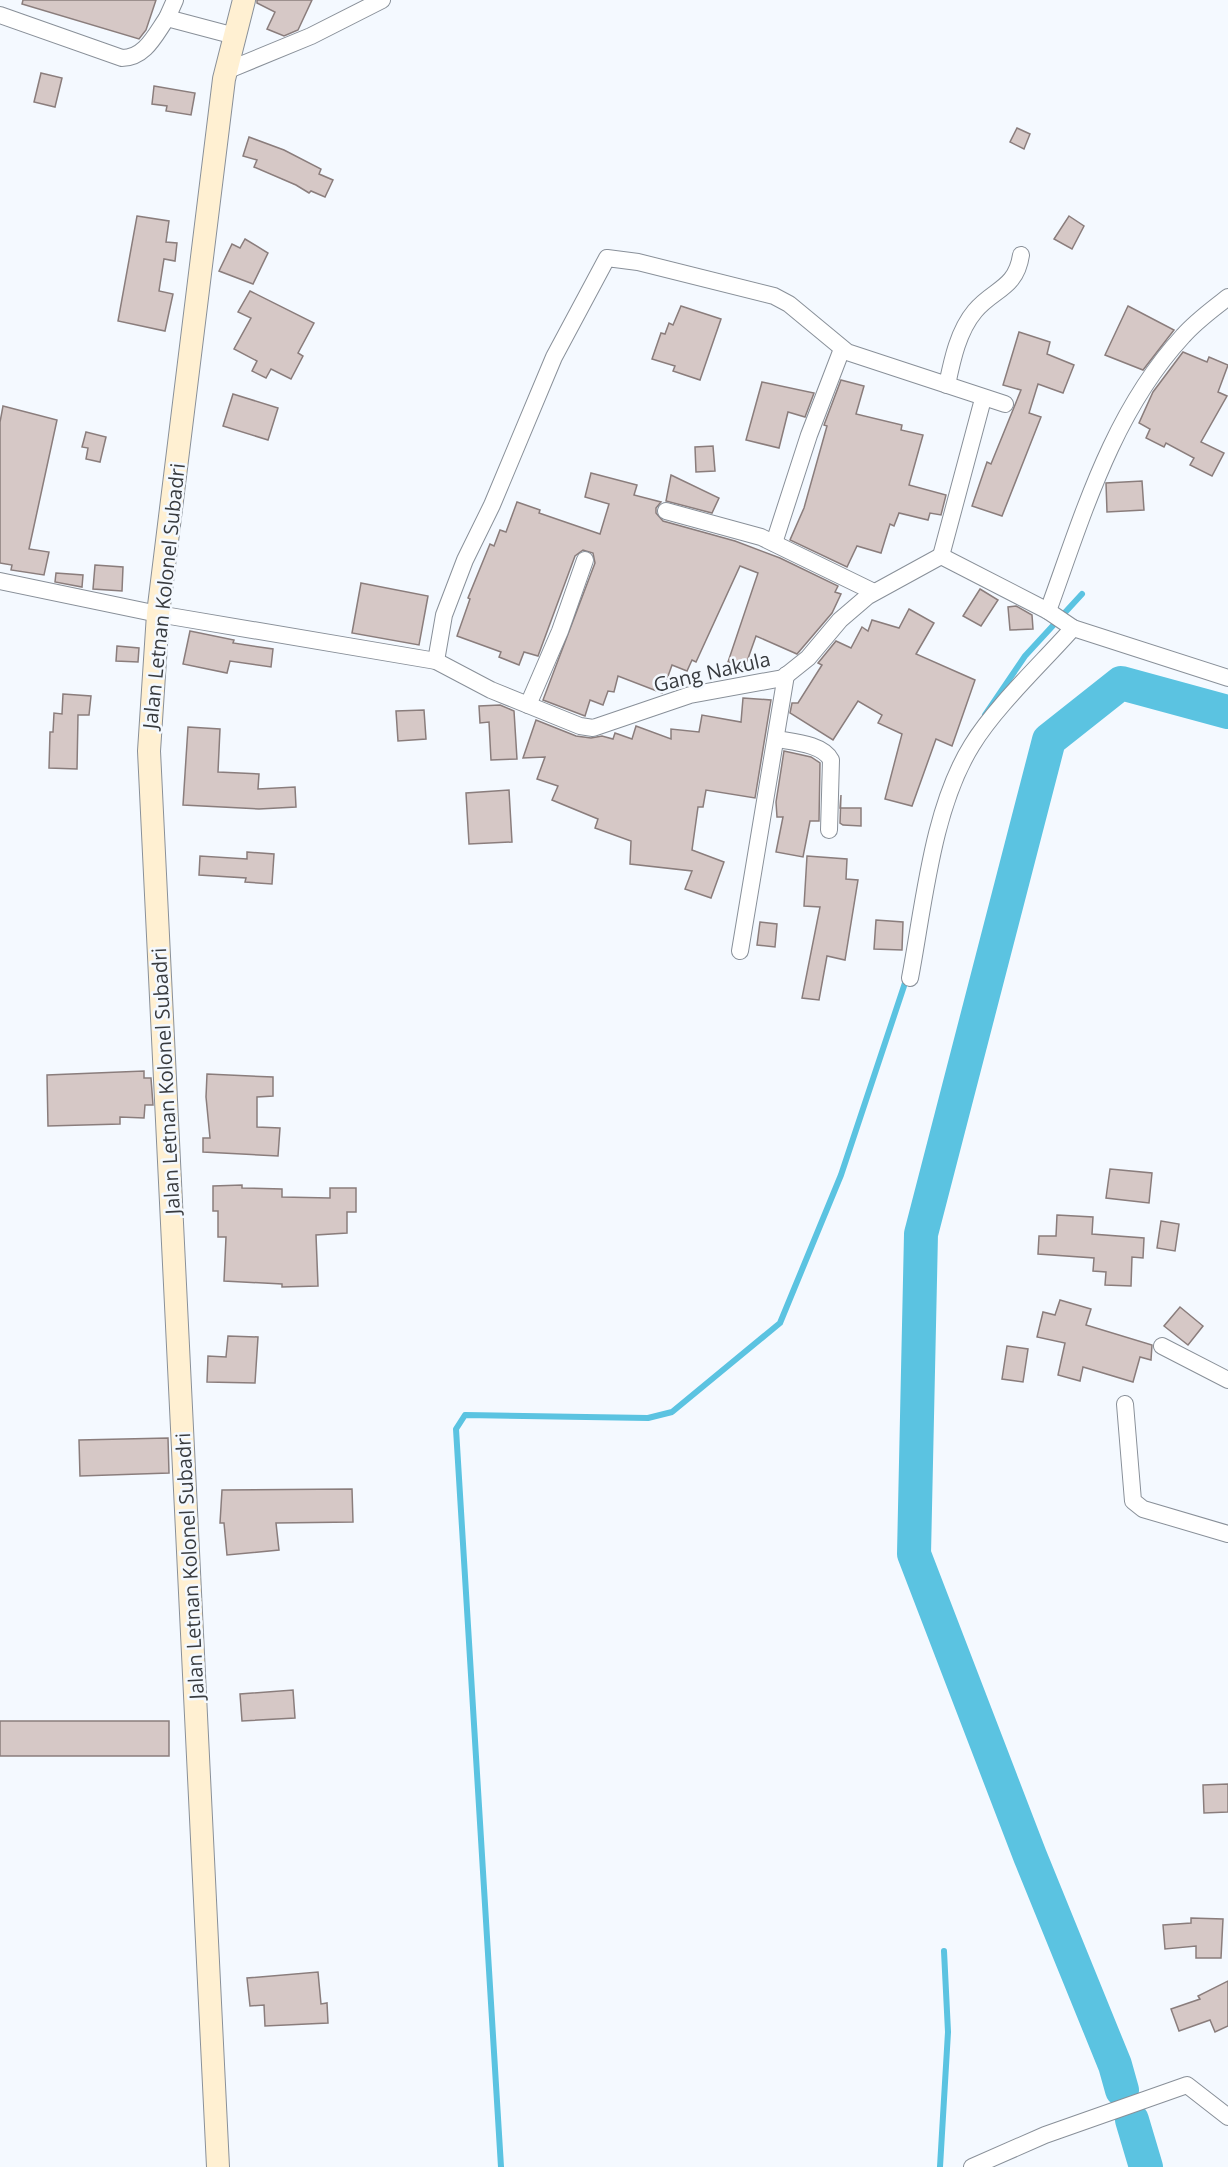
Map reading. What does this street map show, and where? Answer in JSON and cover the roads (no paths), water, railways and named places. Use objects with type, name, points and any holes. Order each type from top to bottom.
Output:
[{"type":"main road","name":"Jalan Letnan Kolonel Subadri","points":[[218,2167],[149,751],[158,614],[226,71],[244,0]]},
{"type":"street","points":[[0,15],[122,58],[134,58],[146,48],[167,18],[175,0]]},
{"type":"street","points":[[226,71],[311,36],[382,0]]},
{"type":"street","points":[[167,18],[235,36]]},
{"type":"street","points":[[947,385],[953,353],[975,311],[1003,290],[1014,277],[1021,255]]},
{"type":"street","points":[[436,661],[444,615],[465,560],[492,505],[554,357],[607,258],[638,262],[774,296],[789,304],[842,349],[860,358],[947,385],[983,399],[1005,404]]},
{"type":"street","points":[[1051,613],[1097,476],[1131,407],[1183,335],[1228,297]]},
{"type":"street","points":[[774,543],[809,435],[842,349]]},
{"type":"street","points":[[983,399],[941,556],[1051,613],[1072,627],[1228,678]]},
{"type":"street","points":[[666,511],[761,537],[874,592]]},
{"type":"street","name":"Gang Nakula","points":[[0,581],[158,614],[436,661],[528,705],[580,726],[593,728],[690,695],[786,675],[808,658],[840,620],[874,592],[941,556]]},
{"type":"street","points":[[528,705],[560,631],[585,560]]},
{"type":"street","points":[[910,978],[941,819],[959,767],[988,724],[1072,627]]},
{"type":"street","points":[[740,951],[786,675]]},
{"type":"street","points":[[777,739],[807,745],[829,755],[831,760],[829,830]]},
{"type":"street","points":[[1162,1346],[1228,1380]]},
{"type":"street","points":[[1125,1404],[1133,1501],[1143,1509],[1228,1534]]},
{"type":"street","points":[[972,2167],[1045,2135],[1187,2085],[1228,2117]]},
{"type":"waterway","points":[[985,715],[1025,656],[1082,594]]},
{"type":"waterway","points":[[1122,2090],[1115,2065],[1030,1856],[914,1554],[921,1234],[1049,740],[1121,683],[1228,712]]},
{"type":"waterway","points":[[501,2167],[456,1429],[465,1415],[648,1418],[672,1412],[780,1323],[841,1175],[907,977]]},
{"type":"waterway","points":[[940,2167],[948,2032],[944,1951]]},
{"type":"waterway","points":[[1132,2120],[1146,2167]]}]
